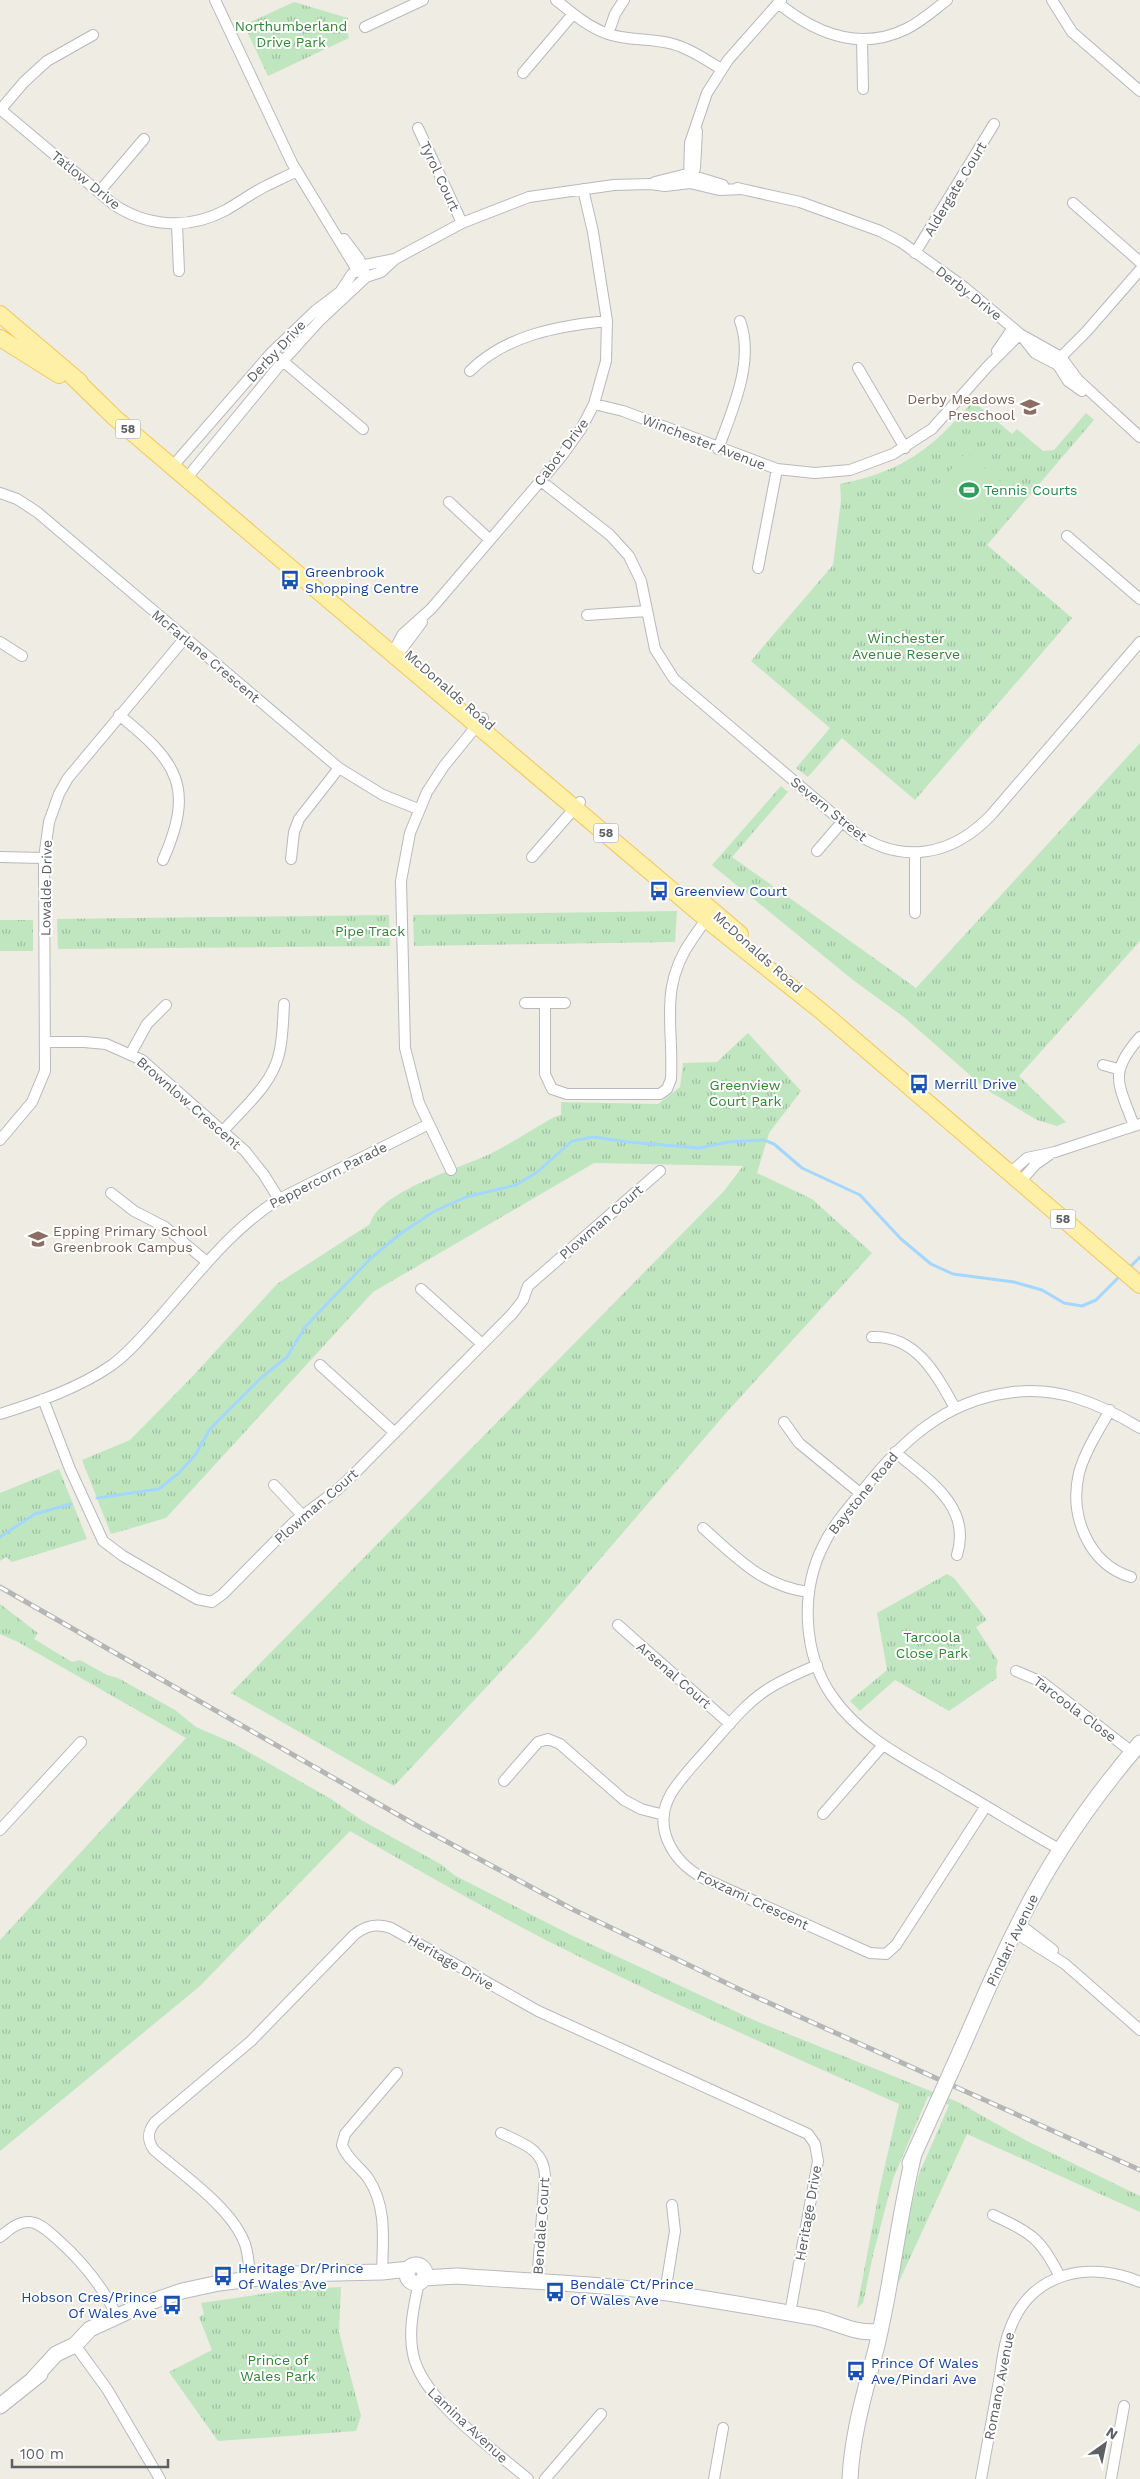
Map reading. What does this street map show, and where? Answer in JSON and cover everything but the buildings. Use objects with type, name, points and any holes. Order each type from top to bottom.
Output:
[{"type":"main road","name":"McDonalds Road","points":[[0,314],[397,649],[1134,1281]]},
{"type":"main road","points":[[0,338],[95,398]]},
{"type":"main road","name":"McDonalds Road","points":[[72,376],[95,398],[176,463]]},
{"type":"street","points":[[215,0],[295,167],[366,277]]},
{"type":"street","points":[[365,27],[423,0]]},
{"type":"street","points":[[556,0],[572,14],[608,34],[630,39],[673,44],[698,54],[721,69]]},
{"type":"street","points":[[608,34],[624,0]]},
{"type":"street","points":[[690,177],[696,159],[696,123],[706,93],[721,69],[779,1],[815,29],[840,37],[862,39],[881,37],[906,29],[947,0]]},
{"type":"street","points":[[1052,0],[1072,32],[1140,92]]},
{"type":"street","points":[[523,73],[572,14]]},
{"type":"street","points":[[0,109],[24,82],[48,61],[92,34]]},
{"type":"street","points":[[862,39],[862,89]]},
{"type":"street","name":"Tatlow Drive","points":[[0,109],[99,192],[121,209],[141,219],[177,224],[215,216],[295,167]]},
{"type":"street","name":"Aldergate Court","points":[[916,253],[994,124]]},
{"type":"street","name":"Tyrol Court","points":[[418,128],[462,223]]},
{"type":"street","points":[[99,192],[144,139]]},
{"type":"street","name":"Derby Drive","points":[[176,463],[272,352],[315,311],[340,292],[359,268],[395,259],[462,223],[505,208],[531,203],[548,196],[586,188],[650,184],[665,186],[690,177],[800,202],[860,224],[894,245],[916,253],[964,287],[1017,331],[1061,361],[1103,406],[1140,437]]},
{"type":"street","name":"Cabot Drive","points":[[397,649],[577,435],[595,401],[606,361],[607,321],[586,188]]},
{"type":"street","points":[[1073,203],[1140,262]]},
{"type":"street","points":[[177,224],[179,271]]},
{"type":"street","name":"Derby Drive","points":[[189,475],[282,361],[320,320],[366,277],[381,272],[395,259]]},
{"type":"street","points":[[1061,361],[1140,270]]},
{"type":"street","points":[[470,371],[491,353],[536,333],[607,321]]},
{"type":"street","points":[[718,449],[736,396],[743,362],[744,337],[740,321]]},
{"type":"street","name":"Winchester Avenue","points":[[595,401],[718,449],[777,469],[815,473],[850,470],[879,461],[905,448],[942,420],[1017,331]]},
{"type":"street","points":[[272,352],[363,429]]},
{"type":"street","points":[[858,368],[905,448]]},
{"type":"street","points":[[758,568],[777,469]]},
{"type":"street","name":"Severn Street","points":[[542,478],[610,535],[629,556],[641,581],[655,649],[674,679],[861,837],[895,851],[915,852],[952,845],[983,824],[1140,642]]},
{"type":"street","name":"McFarlane Crescent","points":[[0,493],[17,500],[36,512],[339,768],[383,795],[418,809]]},
{"type":"street","points":[[449,502],[490,540]]},
{"type":"street","points":[[1067,536],[1140,599]]},
{"type":"street","points":[[586,614],[647,611]]},
{"type":"street","name":"Lowalde Drive","points":[[0,1140],[38,1093],[45,1071],[44,858],[49,822],[59,794],[76,766],[185,638]]},
{"type":"street","points":[[0,642],[22,656]]},
{"type":"street","points":[[120,715],[162,753],[175,776],[180,812],[163,860]]},
{"type":"street","points":[[451,1170],[429,1124],[414,1087],[409,1068],[403,1020],[401,880],[406,847],[418,809],[444,766],[480,722]]},
{"type":"street","points":[[291,859],[294,832],[299,819],[339,768]]},
{"type":"street","points":[[532,857],[578,804]]},
{"type":"street","points":[[817,851],[842,822]]},
{"type":"street","points":[[915,852],[915,913]]},
{"type":"street","points":[[0,857],[44,858]]},
{"type":"street","points":[[545,1004],[545,1074],[552,1088],[567,1094],[660,1094],[667,1088],[671,1079],[671,985],[677,963],[686,947],[711,919]]},
{"type":"street","points":[[525,1003],[565,1003]]},
{"type":"street","points":[[223,1131],[263,1086],[274,1070],[282,1043],[284,1004]]},
{"type":"street","points":[[131,1053],[147,1024],[166,1006]]},
{"type":"street","points":[[1015,1177],[1027,1158],[1055,1152],[1137,1125],[1120,1086],[1118,1069],[1124,1056],[1140,1037]]},
{"type":"street","name":"Brownlow Crescent","points":[[46,1042],[94,1042],[117,1047],[131,1053],[154,1069],[223,1131],[254,1162],[279,1198]]},
{"type":"street","points":[[1103,1065],[1118,1069]]},
{"type":"street","name":"Peppercorn Parade","points":[[0,1414],[43,1399],[84,1381],[118,1360],[136,1343],[245,1222],[279,1198],[429,1124]]},
{"type":"street","name":"Plowman Court","points":[[43,1399],[70,1469],[103,1541],[123,1556],[197,1599],[208,1602],[219,1598],[302,1515],[338,1490],[395,1433],[518,1307],[528,1286],[660,1171]]},
{"type":"street","points":[[111,1194],[134,1211],[165,1227],[208,1262]]},
{"type":"street","points":[[421,1289],[482,1344]]},
{"type":"street","points":[[872,1337],[899,1341],[914,1350],[931,1368],[955,1408]]},
{"type":"street","points":[[320,1365],[395,1433]]},
{"type":"street","name":"Baystone Road","points":[[1061,1850],[883,1745],[848,1718],[831,1694],[817,1666],[808,1627],[809,1592],[822,1547],[835,1524],[894,1452],[918,1430],[955,1408],[1006,1393],[1041,1391],[1077,1397],[1110,1410],[1140,1428]]},
{"type":"street","points":[[1110,1410],[1091,1445],[1080,1473],[1077,1512],[1084,1535],[1098,1556],[1117,1572],[1131,1577]]},
{"type":"street","points":[[784,1422],[799,1443],[860,1493]]},
{"type":"street","points":[[894,1452],[939,1490],[953,1508],[961,1535],[956,1555]]},
{"type":"street","points":[[274,1485],[302,1515]]},
{"type":"street","points":[[703,1528],[762,1577],[791,1590],[809,1592]]},
{"type":"street","name":"Arsenal Court","points":[[618,1626],[730,1724]]},
{"type":"street","name":"Foxzami Crescent","points":[[817,1666],[792,1676],[766,1690],[747,1705],[678,1784],[666,1803],[664,1815],[666,1840],[671,1851],[692,1872],[870,1953],[881,1955],[889,1952],[896,1945],[986,1806]]},
{"type":"street","name":"Tarcoola Close","points":[[1016,1672],[1042,1682],[1136,1748]]},
{"type":"street","points":[[504,1782],[538,1742],[548,1738],[560,1744],[624,1800],[641,1809],[664,1815]]},
{"type":"street","points":[[0,1830],[81,1742]]},
{"type":"street","points":[[823,1814],[883,1745]]},
{"type":"street","name":"Pindari Avenue","points":[[842,2479],[851,2452],[873,2329],[914,2154],[1016,1928],[1061,1850],[1092,1804],[1136,1748]]},
{"type":"street","name":"Heritage Drive","points":[[250,2279],[244,2244],[233,2222],[215,2203],[154,2150],[149,2140],[149,2131],[155,2122],[251,2041],[354,1934],[366,1927],[380,1925],[391,1928],[538,2011],[808,2134],[816,2144],[818,2161],[790,2313]]},
{"type":"street","points":[[1016,1928],[1044,1941],[1065,1964],[1140,2030]]},
{"type":"street","points":[[382,2272],[383,2224],[378,2200],[368,2178],[347,2155],[342,2145],[345,2134],[397,2073]]},
{"type":"street","name":"Bendale Court","points":[[501,2133],[530,2147],[539,2155],[543,2164],[545,2176],[537,2282]]},
{"type":"street","points":[[665,2293],[675,2231],[672,2205]]},
{"type":"street","points":[[993,2215],[1022,2229],[1037,2240],[1050,2256],[1060,2277]]},
{"type":"street","points":[[0,2238],[12,2227],[25,2222],[34,2223],[46,2230],[88,2270],[105,2294],[113,2319]]},
{"type":"street","name":"Romano Avenue","points":[[981,2479],[1010,2328],[1027,2300],[1046,2284],[1060,2277],[1095,2270],[1119,2274],[1140,2282]]},
{"type":"street","points":[[0,2406],[33,2379],[56,2354],[78,2349],[90,2329],[113,2319],[182,2291],[250,2279],[321,2272],[382,2272],[416,2276],[457,2276],[665,2293],[790,2313],[834,2322],[849,2328],[873,2329]]},
{"type":"street","name":"Lamina Avenue","points":[[416,2276],[412,2353],[425,2385],[442,2404],[528,2479]]},
{"type":"street","points":[[78,2349],[107,2389],[160,2479]]},
{"type":"street","points":[[1111,2479],[1124,2406]]},
{"type":"street","points":[[545,2479],[601,2414]]},
{"type":"street","points":[[714,2479],[723,2428]]},
{"type":"street","name":"Pindari Avenue","points":[[850,2479],[851,2452]]},
{"type":"green space","name":"Northumberland Drive Park","points":[[294,2],[348,18],[346,27],[349,38],[268,76],[244,25]]},
{"type":"green space","name":"Winchester Avenue Reserve","points":[[973,401],[1012,434],[1017,429],[1043,451],[1054,450],[1086,413],[1094,420],[987,545],[1072,618],[915,800],[842,738],[808,777],[796,768],[830,728],[751,661],[833,565],[841,500],[840,484],[882,472],[915,456],[944,432]]},
{"type":"green space","name":"Tennis Courts","points":[[966,452],[1007,487],[972,528],[931,493]]},
{"type":"green space","points":[[1140,743],[1140,941],[1019,1076],[1066,1122],[1057,1126],[1037,1120],[987,1090],[905,1018],[853,980],[712,865],[781,786],[788,792],[732,857],[916,988]]},
{"type":"green space","points":[[677,911],[675,942],[414,946],[413,915]]},
{"type":"green space","name":"Pipe Track","points":[[389,915],[390,946],[58,949],[57,919]]},
{"type":"green space","points":[[0,920],[33,920],[33,951],[0,951]]},
{"type":"green space","name":"Greenview Court Park","points":[[748,1033],[801,1091],[769,1133],[757,1173],[812,1199],[872,1253],[726,1413],[533,1637],[394,1786],[231,1693],[724,1191],[743,1166],[594,1163],[373,1292],[166,1518],[111,1534],[82,1460],[130,1440],[192,1377],[277,1284],[370,1224],[377,1212],[388,1201],[422,1182],[490,1154],[554,1117],[561,1115],[561,1102],[658,1104],[680,1087],[683,1063],[717,1062]]},
{"type":"green space","points":[[59,1469],[87,1539],[12,1562],[6,1557],[0,1561],[0,1493]]},
{"type":"green space","name":"Tarcoola Close Park","points":[[947,1574],[954,1578],[987,1620],[976,1627],[998,1661],[996,1669],[997,1678],[949,1711],[895,1680],[860,1711],[850,1701],[887,1670],[877,1613]]},
{"type":"green space","points":[[0,1604],[38,1633],[34,1639],[72,1662],[80,1660],[107,1675],[118,1678],[175,1710],[196,1727],[233,1743],[331,1799],[363,1821],[442,1865],[454,1875],[571,1935],[756,2021],[958,2102],[1027,2141],[1140,2196],[1140,2212],[967,2134],[898,2284],[906,2228],[919,2174],[949,2105],[928,2096],[893,2179],[873,2255],[863,2303],[857,2308],[880,2187],[899,2104],[703,2016],[556,1945],[350,1831],[200,1986],[0,2151],[0,1940],[186,1738],[18,1642],[0,1634]]},
{"type":"green space","name":"Prince of Wales Park","points":[[341,2287],[339,2332],[361,2416],[356,2431],[218,2441],[169,2372],[212,2350],[199,2317],[204,2314],[201,2303],[290,2290]]},
{"type":"green space","points":[[281,2362],[282,2384],[258,2385],[257,2363]]},
{"type":"waterway","points":[[97,1498],[159,1489],[179,1473],[196,1454],[210,1429],[261,1378],[287,1357],[305,1327],[370,1259],[400,1234],[433,1212],[466,1197],[516,1185],[536,1173],[572,1141],[594,1137],[699,1148],[729,1142],[764,1140],[774,1144],[802,1168],[860,1195],[901,1239],[931,1264],[953,1274],[1014,1282],[1042,1290],[1064,1303],[1082,1306],[1096,1300],[1121,1275]]},
{"type":"waterway","points":[[1128,1269],[1140,1257]]},
{"type":"waterway","points":[[0,1537],[35,1514],[71,1504]]},
{"type":"railway","points":[[0,1587],[414,1824],[572,1909],[747,1993],[1140,2170]]},
{"type":"place","name":"Derby Meadows Preschool","points":[[1030,407]]},
{"type":"place","name":"Tennis Courts","points":[[969,490]]},
{"type":"place","name":"Greenbrook Shopping Centre","points":[[290,580]]},
{"type":"place","name":"Greenview Court","points":[[659,891]]},
{"type":"place","name":"Merrill Drive","points":[[919,1084]]},
{"type":"place","name":"Epping Primary School Greenbrook Campus","points":[[38,1239]]},
{"type":"place","name":"Heritage Dr/Prince Of Wales Ave","points":[[223,2276]]},
{"type":"place","name":"Bendale Ct/Prince Of Wales Ave","points":[[555,2292]]},
{"type":"place","name":"Hobson Cres/Prince Of Wales Ave","points":[[172,2305]]},
{"type":"place","name":"Prince Of Wales Ave/Pindari Ave","points":[[856,2371]]}]
